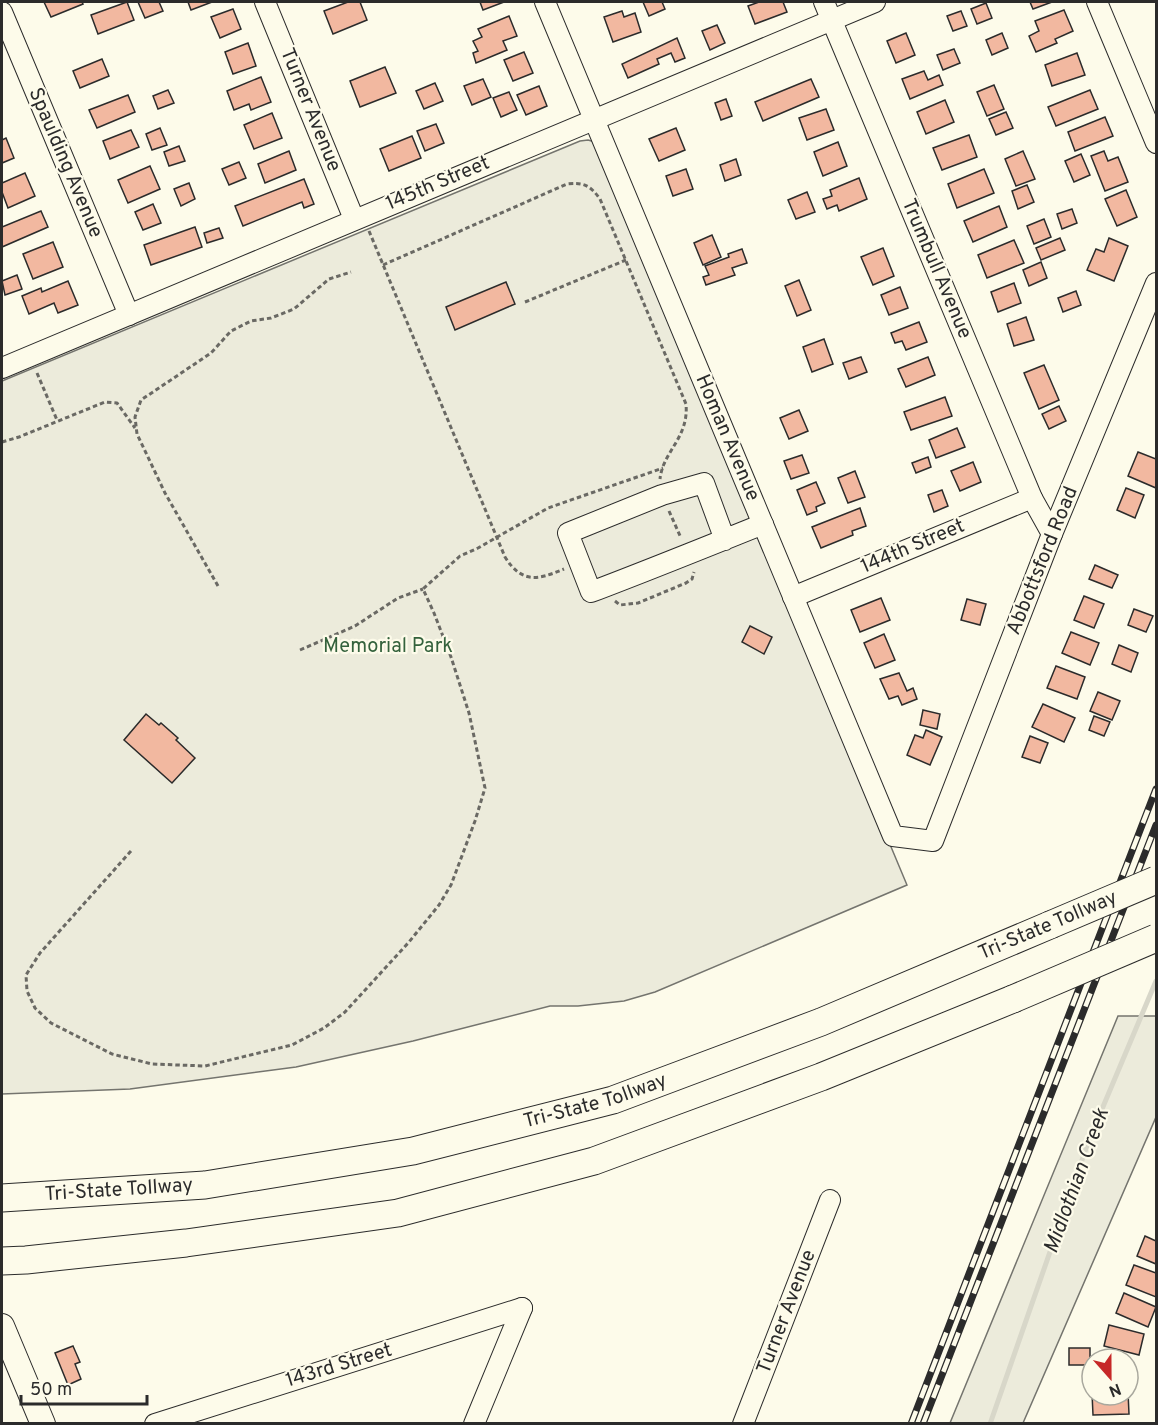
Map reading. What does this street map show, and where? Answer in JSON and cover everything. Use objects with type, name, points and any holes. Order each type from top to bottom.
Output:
[{"type":"highway","name":"Tri-State Tollway","points":[[2,1198],[217,1183],[413,1151],[613,1100],[821,1022],[1156,880]]},
{"type":"highway","points":[[14,1261],[186,1243],[398,1212],[594,1161],[821,1077],[1014,999],[1156,938]]},
{"type":"main road","points":[[4,1338],[43,1424]]},
{"type":"street","name":"Turner Avenue","points":[[265,2],[359,217]]},
{"type":"street","name":"Homan Avenue","points":[[545,2],[893,836],[933,841]]},
{"type":"street","name":"145th Street","points":[[2,368],[594,119],[828,11],[875,2]]},
{"type":"street","points":[[1097,2],[1156,143]]},
{"type":"street","name":"Trumbull Avenue","points":[[828,11],[1032,498],[1052,534]]},
{"type":"street","name":"Spaulding Avenue","points":[[2,12],[129,315]]},
{"type":"street","name":"Abbottsford Road","points":[[933,841],[1052,534],[1156,283]]},
{"type":"street","points":[[724,540],[704,483],[662,495],[568,533],[591,592],[688,555],[763,524]]},
{"type":"street","name":"144th Street","points":[[793,597],[1032,498]]},
{"type":"street","name":"Turner Avenue","points":[[743,1424],[830,1200]]},
{"type":"street","name":"143rd Street","points":[[155,1424],[522,1308],[474,1424]]},
{"type":"path","points":[[384,265],[567,184],[577,183],[590,186],[600,198],[686,404],[685,427],[663,468],[660,483],[662,495],[693,566],[693,579],[638,603],[620,605],[613,600],[607,586]]},
{"type":"path","points":[[359,217],[384,265],[497,537],[512,567],[522,575],[535,579],[581,566]]},
{"type":"path","points":[[525,302],[626,260]]},
{"type":"path","points":[[136,429],[135,417],[141,400],[211,353],[231,331],[251,321],[271,318],[294,309],[330,279],[351,272]]},
{"type":"path","points":[[35,369],[57,420]]},
{"type":"path","points":[[2,442],[105,402],[117,403],[136,429],[165,493],[218,586]]},
{"type":"path","points":[[300,650],[355,626],[398,598],[423,589],[460,556],[548,508],[663,468]]},
{"type":"path","points":[[131,852],[40,953],[26,975],[27,991],[34,1008],[51,1023],[112,1054],[152,1064],[205,1066],[292,1045],[324,1028],[345,1012],[409,942],[452,885],[485,788],[469,714],[451,657],[423,589]]},
{"type":"green space","name":"Memorial Park","points":[[580,141],[595,142],[598,147],[907,885],[655,992],[624,1001],[578,1006],[550,1006],[413,1041],[296,1067],[130,1089],[2,1094],[2,381]]},
{"type":"green space","points":[[1118,1016],[1156,1016],[1156,1117],[1023,1423],[950,1423]]},
{"type":"building","points":[[44,2],[82,2],[83,4],[51,17]]},
{"type":"building","points":[[127,2],[134,20],[98,34],[91,15]]},
{"type":"building","points":[[138,2],[159,2],[163,11],[145,18]]},
{"type":"building","points":[[188,2],[212,2],[191,10]]},
{"type":"building","points":[[348,2],[360,2],[367,20],[333,34],[324,11]]},
{"type":"building","points":[[480,2],[504,2],[483,10]]},
{"type":"building","points":[[643,2],[662,2],[665,9],[649,16]]},
{"type":"building","points":[[759,2],[783,2],[787,12],[755,24],[748,6]]},
{"type":"building","points":[[1030,2],[1052,2],[1033,9]]},
{"type":"building","points":[[986,3],[992,18],[977,24],[971,9]]},
{"type":"building","points":[[233,9],[241,29],[220,38],[211,17]]},
{"type":"building","points":[[1064,10],[1073,31],[1055,39],[1057,43],[1036,52],[1029,36],[1039,31],[1035,21]]},
{"type":"building","points":[[622,11],[624,17],[635,13],[641,32],[613,42],[604,17]]},
{"type":"building","points":[[961,11],[967,26],[953,31],[947,16]]},
{"type":"building","points":[[509,16],[517,36],[503,41],[507,50],[476,63],[473,53],[478,51],[473,41],[482,37],[478,29]]},
{"type":"building","points":[[717,25],[725,43],[710,50],[702,31]]},
{"type":"building","points":[[906,33],[915,55],[896,63],[887,41]]},
{"type":"building","points":[[1002,33],[1008,48],[992,55],[986,40]]},
{"type":"building","points":[[677,38],[685,58],[675,62],[671,53],[657,59],[659,64],[628,78],[622,64]]},
{"type":"building","points":[[248,43],[256,66],[233,74],[225,52]]},
{"type":"building","points":[[954,49],[960,63],[943,70],[937,55]]},
{"type":"building","points":[[524,52],[533,73],[513,81],[504,60]]},
{"type":"building","points":[[1077,53],[1085,75],[1052,86],[1045,65]]},
{"type":"building","points":[[102,59],[109,76],[80,88],[73,71]]},
{"type":"building","points":[[385,67],[396,93],[360,107],[350,81]]},
{"type":"building","points":[[924,71],[928,80],[939,75],[943,85],[910,99],[902,79]]},
{"type":"building","points":[[261,77],[271,102],[251,110],[249,104],[234,110],[227,91]]},
{"type":"building","points":[[483,79],[491,97],[472,105],[464,86]]},
{"type":"building","points":[[811,79],[819,97],[763,121],[755,102]]},
{"type":"building","points":[[435,83],[443,101],[424,109],[416,91]]},
{"type":"building","points":[[994,85],[1004,109],[987,116],[977,92]]},
{"type":"building","points":[[539,86],[547,106],[526,115],[517,95]]},
{"type":"building","points":[[168,90],[174,103],[158,109],[153,96]]},
{"type":"building","points":[[1090,90],[1098,109],[1056,126],[1048,107]]},
{"type":"building","points":[[509,92],[517,110],[501,117],[493,98]]},
{"type":"building","points":[[128,95],[135,112],[97,128],[89,110]]},
{"type":"building","points":[[726,99],[732,116],[721,120],[715,103]]},
{"type":"building","points":[[945,100],[954,122],[926,134],[917,112]]},
{"type":"building","points":[[826,109],[834,130],[807,140],[799,118]]},
{"type":"building","points":[[1006,112],[1013,128],[996,135],[989,119]]},
{"type":"building","points":[[272,113],[282,138],[254,149],[244,125]]},
{"type":"building","points":[[1105,117],[1113,136],[1075,151],[1068,132]]},
{"type":"building","points":[[436,124],[444,143],[425,151],[417,131]]},
{"type":"building","points":[[160,128],[167,145],[152,150],[146,134]]},
{"type":"building","points":[[676,128],[685,150],[659,161],[649,139]]},
{"type":"building","points":[[131,130],[139,147],[110,159],[103,141]]},
{"type":"building","points":[[969,135],[977,157],[942,170],[933,148]]},
{"type":"building","points":[[412,136],[421,158],[389,171],[380,149]]},
{"type":"building","points":[[6,138],[14,158],[2,163],[2,140]]},
{"type":"building","points":[[838,142],[847,166],[823,176],[814,152]]},
{"type":"building","points":[[179,146],[185,161],[169,166],[164,152]]},
{"type":"building","points":[[289,151],[296,170],[265,183],[258,164]]},
{"type":"building","points":[[1023,151],[1035,179],[1016,186],[1005,159]]},
{"type":"building","points":[[1104,151],[1108,161],[1118,157],[1128,182],[1105,191],[1091,156]]},
{"type":"building","points":[[1081,154],[1090,175],[1074,182],[1065,161]]},
{"type":"building","points":[[736,159],[741,175],[725,181],[720,165]]},
{"type":"building","points":[[239,162],[246,178],[229,185],[222,169]]},
{"type":"building","points":[[150,166],[160,189],[128,203],[118,180]]},
{"type":"building","points":[[686,169],[693,189],[673,196],[666,176]]},
{"type":"building","points":[[984,169],[994,193],[957,208],[948,184]]},
{"type":"building","points":[[25,173],[35,196],[8,208],[2,192],[2,183]]},
{"type":"building","points":[[859,178],[867,199],[839,211],[837,205],[827,209],[823,199],[832,196],[830,190]]},
{"type":"building","points":[[304,179],[314,204],[304,208],[302,202],[243,226],[235,206]]},
{"type":"building","points":[[189,183],[195,199],[181,206],[174,189]]},
{"type":"building","points":[[1027,185],[1034,202],[1018,209],[1012,191]]},
{"type":"building","points":[[1126,190],[1137,217],[1117,226],[1105,199]]},
{"type":"building","points":[[807,192],[815,212],[796,219],[788,200]]},
{"type":"building","points":[[153,204],[161,223],[143,230],[135,212]]},
{"type":"building","points":[[999,206],[1007,227],[973,242],[964,221]]},
{"type":"building","points":[[1072,209],[1077,223],[1062,229],[1057,214]]},
{"type":"building","points":[[41,211],[48,227],[2,247],[2,227]]},
{"type":"building","points":[[1044,219],[1051,237],[1034,244],[1027,226]]},
{"type":"building","points":[[195,227],[202,247],[151,265],[144,245]]},
{"type":"building","points":[[219,228],[223,238],[207,243],[204,233]]},
{"type":"building","points":[[712,235],[721,257],[703,265],[694,243]]},
{"type":"building","points":[[1060,238],[1065,250],[1041,260],[1036,248]]},
{"type":"building","points":[[1109,238],[1128,246],[1114,281],[1087,270],[1096,249],[1104,252]]},
{"type":"building","points":[[1014,240],[1024,263],[987,278],[978,255]]},
{"type":"building","points":[[53,242],[63,267],[33,279],[23,254]]},
{"type":"building","points":[[883,248],[894,276],[873,285],[861,257]]},
{"type":"building","points":[[742,249],[747,263],[732,268],[735,275],[706,285],[703,277],[709,275],[705,266],[729,257],[728,254]]},
{"type":"building","points":[[1041,262],[1047,278],[1029,286],[1023,270]]},
{"type":"building","points":[[17,275],[22,289],[5,295],[2,281]]},
{"type":"building","points":[[799,280],[811,310],[797,316],[785,286]]},
{"type":"building","points":[[68,281],[78,305],[58,313],[54,303],[29,314],[22,296],[41,288],[42,292]]},
{"type":"building","points":[[506,282],[515,304],[455,330],[446,307]]},
{"type":"building","points":[[1014,283],[1021,303],[998,312],[991,292]]},
{"type":"building","points":[[900,287],[908,308],[889,315],[881,295]]},
{"type":"building","points":[[1076,291],[1081,305],[1063,312],[1058,298]]},
{"type":"building","points":[[1026,317],[1034,340],[1014,346],[1007,324]]},
{"type":"building","points":[[919,322],[927,342],[906,350],[902,341],[895,343],[891,333]]},
{"type":"building","points":[[824,339],[833,364],[812,372],[803,347]]},
{"type":"building","points":[[861,357],[867,372],[849,379],[843,363]]},
{"type":"building","points":[[928,357],[935,375],[906,387],[898,369]]},
{"type":"building","points":[[1044,365],[1059,400],[1039,409],[1024,373]]},
{"type":"building","points":[[945,397],[952,416],[911,430],[904,412]]},
{"type":"building","points":[[1059,406],[1066,421],[1049,429],[1042,414]]},
{"type":"building","points":[[799,410],[808,431],[789,439],[780,418]]},
{"type":"building","points":[[957,428],[965,447],[936,458],[929,440]]},
{"type":"building","points":[[1138,452],[1156,459],[1156,488],[1128,476]]},
{"type":"building","points":[[802,455],[809,473],[791,479],[784,461]]},
{"type":"building","points":[[928,457],[931,467],[916,473],[912,463]]},
{"type":"building","points":[[973,462],[981,482],[960,491],[951,471]]},
{"type":"building","points":[[855,471],[865,497],[848,503],[838,478]]},
{"type":"building","points":[[816,482],[825,503],[816,507],[817,511],[807,515],[797,490]]},
{"type":"building","points":[[1126,488],[1144,495],[1135,518],[1117,510]]},
{"type":"building","points":[[942,490],[948,506],[934,512],[928,495]]},
{"type":"building","points":[[860,508],[866,526],[852,531],[853,535],[821,548],[812,527]]},
{"type":"building","points":[[1095,565],[1118,575],[1112,588],[1089,579]]},
{"type":"building","points":[[1084,596],[1104,604],[1094,628],[1074,620]]},
{"type":"building","points":[[881,598],[890,620],[860,632],[851,610]]},
{"type":"building","points":[[967,599],[986,604],[980,625],[961,620]]},
{"type":"building","points":[[1134,609],[1153,616],[1146,632],[1128,625]]},
{"type":"building","points":[[750,626],[772,637],[764,654],[742,642]]},
{"type":"building","points":[[1071,632],[1099,643],[1090,665],[1062,653]]},
{"type":"building","points":[[884,634],[895,660],[875,668],[864,643]]},
{"type":"building","points":[[1119,645],[1138,653],[1131,672],[1112,664]]},
{"type":"building","points":[[1056,666],[1085,677],[1077,699],[1047,688]]},
{"type":"building","points":[[899,673],[907,691],[913,688],[917,699],[902,705],[898,696],[889,699],[880,679]]},
{"type":"building","points":[[1098,692],[1120,701],[1112,720],[1090,711]]},
{"type":"building","points":[[1043,704],[1075,718],[1064,742],[1032,727]]},
{"type":"building","points":[[923,710],[940,714],[937,729],[920,725]]},
{"type":"building","points":[[146,714],[178,738],[176,740],[195,758],[172,783],[124,740]]},
{"type":"building","points":[[1094,716],[1110,722],[1104,736],[1089,730]]},
{"type":"building","points":[[926,730],[942,737],[930,765],[907,755],[915,735],[923,738]]},
{"type":"building","points":[[1030,736],[1048,743],[1040,763],[1022,757]]},
{"type":"building","points":[[1145,1236],[1156,1241],[1156,1264],[1137,1256]]},
{"type":"building","points":[[1134,1265],[1156,1273],[1156,1297],[1126,1285]]},
{"type":"building","points":[[1124,1293],[1156,1307],[1148,1327],[1116,1313]]},
{"type":"building","points":[[1109,1325],[1144,1334],[1140,1351],[1140,1347],[1104,1346]]},
{"type":"building","points":[[73,1346],[80,1362],[75,1364],[81,1379],[68,1385],[55,1353]]},
{"type":"building","points":[[1069,1348],[1080,1348],[1080,1365],[1069,1365]]},
{"type":"building","points":[[1093,1407],[1129,1407],[1129,1414],[1093,1415]]},
{"type":"waterway","name":"Midlothian Creek","points":[[990,1424],[1089,1140],[1156,981]]},
{"type":"railway","points":[[911,1424],[1156,789]]},
{"type":"railway","points":[[923,1424],[1156,825]]}]
